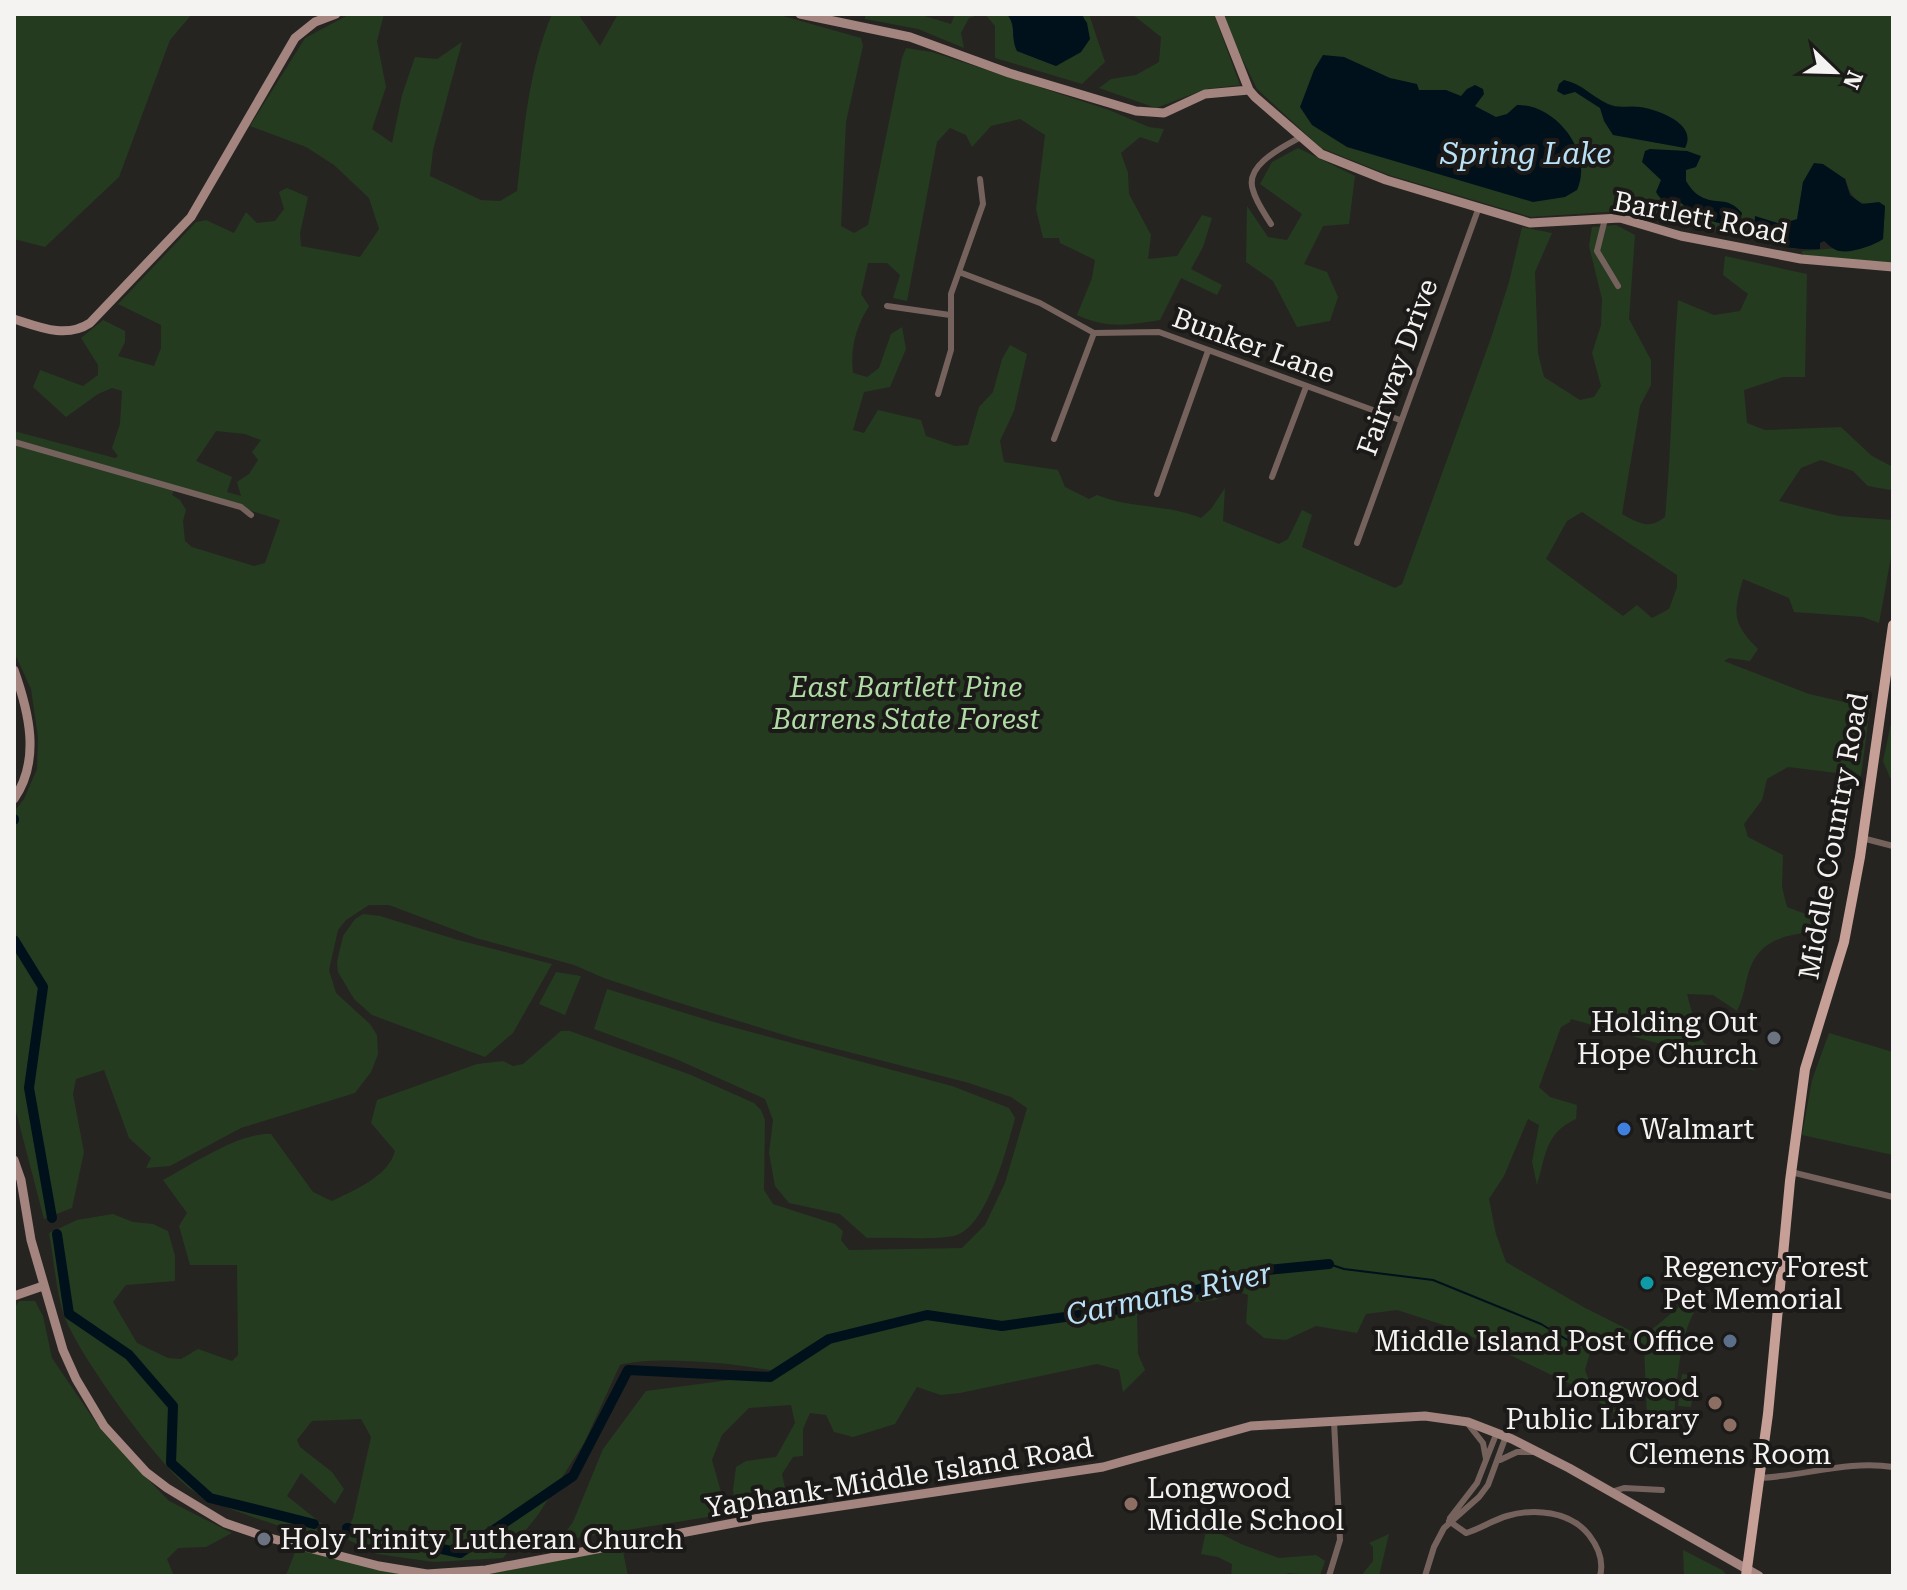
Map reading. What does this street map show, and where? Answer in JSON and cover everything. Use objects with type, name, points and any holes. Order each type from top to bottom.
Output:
[{"type":"main road","points":[[14,319],[61,332],[82,328],[90,323],[191,217],[295,38],[315,22],[336,14]]},
{"type":"main road","points":[[800,14],[910,37],[1009,73],[1136,111],[1164,113],[1205,94],[1249,90],[1219,14]]},
{"type":"main road","name":"Bartlett Road","points":[[1249,90],[1321,154],[1360,170],[1530,223],[1620,218],[1681,236],[1801,259],[1893,267]]},
{"type":"main road","name":"Middle Country Road","points":[[1746,1573],[1805,1069],[1844,942],[1893,625]]},
{"type":"main road","points":[[14,670],[32,752],[27,775],[14,799]]},
{"type":"main road","name":"Yaphank-Middle Island Road","points":[[14,1160],[21,1180],[31,1240],[63,1350],[81,1389],[104,1426],[146,1472],[211,1516],[243,1530],[340,1557],[411,1573],[448,1574],[536,1562],[760,1518],[1103,1467],[1251,1426],[1425,1416],[1465,1421],[1502,1434],[1611,1492],[1746,1573],[1759,1576]]},
{"type":"main road","points":[[14,1296],[43,1286]]},
{"type":"street","points":[[1271,224],[1252,189],[1252,176],[1271,155],[1301,137]]},
{"type":"street","points":[[938,394],[951,350],[951,294],[982,211],[980,179]]},
{"type":"street","name":"Fairway Drive","points":[[1357,543],[1479,207]]},
{"type":"street","points":[[1605,219],[1597,251],[1618,286]]},
{"type":"street","name":"Bunker Lane","points":[[959,272],[1040,303],[1094,333],[1159,332],[1400,420]]},
{"type":"street","points":[[887,306],[950,315]]},
{"type":"street","points":[[1054,439],[1094,333]]},
{"type":"street","points":[[1157,494],[1208,351]]},
{"type":"street","points":[[1272,477],[1306,387]]},
{"type":"street","points":[[14,442],[241,507],[251,515]]},
{"type":"street","points":[[1862,838],[1893,846]]},
{"type":"street","points":[[1791,1172],[1893,1197]]},
{"type":"street","points":[[1329,1576],[1341,1536],[1334,1421]]},
{"type":"street","points":[[1465,1421],[1483,1443],[1487,1460]]},
{"type":"street","points":[[1425,1576],[1437,1540],[1453,1512],[1477,1483],[1502,1434]]},
{"type":"street","points":[[1449,1521],[1479,1497],[1488,1485],[1497,1463],[1502,1434]]},
{"type":"street","points":[[1497,1463],[1517,1452],[1538,1452]]},
{"type":"street","points":[[1759,1478],[1796,1476],[1852,1464],[1893,1467]]},
{"type":"street","points":[[1611,1492],[1624,1488],[1662,1490]]},
{"type":"street","points":[[1449,1521],[1466,1533],[1518,1513],[1554,1514],[1576,1524],[1592,1539],[1603,1564],[1600,1576]]},
{"type":"green space","points":[[14,14],[192,14],[170,40],[119,177],[45,247],[14,239]]},
{"type":"green space","name":"East Bartlett Pine Barrens State Forest","points":[[350,14],[384,14],[377,41],[386,87],[372,129],[392,143],[402,95],[415,57],[437,59],[462,42],[433,150],[430,176],[481,200],[500,201],[517,191],[532,79],[552,14],[578,14],[600,46],[618,14],[776,14],[861,38],[863,46],[846,122],[841,226],[854,233],[868,225],[906,48],[932,52],[1109,110],[1149,127],[1164,129],[1158,143],[1140,137],[1121,153],[1128,173],[1129,194],[1151,235],[1148,259],[1177,256],[1202,215],[1212,218],[1203,247],[1191,269],[1222,285],[1217,295],[1181,278],[1160,320],[1108,324],[1077,315],[1092,278],[1095,260],[1060,243],[1059,238],[1043,238],[1036,209],[1045,135],[1020,119],[991,126],[972,147],[966,135],[950,128],[937,142],[907,301],[893,298],[900,275],[887,263],[868,263],[861,294],[869,306],[855,338],[853,373],[867,377],[879,368],[891,334],[902,327],[906,349],[890,387],[864,392],[853,430],[864,433],[878,410],[921,420],[926,436],[955,446],[968,445],[979,407],[993,392],[1002,359],[1010,345],[1027,354],[1014,411],[1000,441],[1004,462],[1058,470],[1065,487],[1089,499],[1097,495],[1201,518],[1225,488],[1223,521],[1279,544],[1288,539],[1302,510],[1312,515],[1302,547],[1395,588],[1402,584],[1491,338],[1522,227],[1552,233],[1535,272],[1538,353],[1544,377],[1580,400],[1594,397],[1601,386],[1592,353],[1601,325],[1602,299],[1589,246],[1592,227],[1616,225],[1635,235],[1629,319],[1651,360],[1651,385],[1640,406],[1622,514],[1644,524],[1665,517],[1678,300],[1714,315],[1740,311],[1748,294],[1723,275],[1725,256],[1807,274],[1805,377],[1783,377],[1744,390],[1747,423],[1765,430],[1841,427],[1872,456],[1893,467],[1893,486],[1890,490],[1868,486],[1853,471],[1821,460],[1801,468],[1779,501],[1839,516],[1893,520],[1893,546],[1879,623],[1863,617],[1794,612],[1789,598],[1743,579],[1737,601],[1737,617],[1743,632],[1758,649],[1750,661],[1729,658],[1724,661],[1809,694],[1870,708],[1861,776],[1788,767],[1767,779],[1762,800],[1744,824],[1748,837],[1783,855],[1782,887],[1787,907],[1819,919],[1815,932],[1776,940],[1761,950],[1750,968],[1737,1011],[1713,995],[1687,994],[1697,1032],[1704,1043],[1757,1071],[1571,1019],[1561,1027],[1539,1087],[1550,1097],[1577,1105],[1576,1119],[1552,1138],[1537,1185],[1532,1162],[1539,1125],[1528,1119],[1504,1176],[1489,1199],[1506,1262],[1585,1308],[1643,1337],[1686,1301],[1711,1289],[1691,1318],[1685,1336],[1673,1428],[1647,1417],[1644,1344],[1613,1334],[1593,1342],[1585,1370],[1590,1383],[1628,1424],[1585,1391],[1456,1329],[1397,1310],[1366,1314],[1357,1333],[1316,1326],[1286,1340],[1264,1338],[1246,1323],[1248,1295],[1237,1291],[1215,1300],[1150,1307],[1137,1315],[1138,1354],[1145,1370],[1123,1392],[1119,1370],[1097,1364],[960,1393],[941,1395],[917,1387],[895,1424],[853,1437],[834,1432],[826,1415],[810,1413],[803,1429],[803,1456],[793,1457],[782,1474],[788,1502],[736,1513],[733,1490],[736,1467],[746,1461],[776,1457],[795,1423],[791,1405],[749,1408],[722,1435],[712,1460],[721,1492],[720,1515],[559,1541],[573,1522],[603,1449],[646,1391],[783,1373],[701,1362],[656,1361],[620,1365],[584,1443],[538,1515],[503,1558],[434,1562],[377,1554],[343,1537],[353,1518],[371,1437],[361,1419],[312,1421],[297,1440],[300,1447],[332,1472],[344,1489],[335,1504],[301,1473],[287,1496],[327,1528],[323,1540],[221,1505],[192,1490],[178,1478],[141,1436],[73,1335],[59,1298],[49,1233],[77,1220],[113,1214],[168,1231],[175,1256],[175,1281],[126,1285],[113,1302],[137,1343],[168,1358],[181,1359],[198,1349],[232,1361],[238,1355],[237,1265],[190,1265],[179,1226],[187,1213],[163,1180],[231,1144],[245,1138],[271,1134],[313,1192],[332,1201],[369,1182],[391,1160],[395,1151],[371,1123],[377,1100],[477,1064],[503,1061],[513,1066],[523,1064],[561,1031],[570,1031],[691,1075],[754,1103],[765,1120],[764,1190],[773,1204],[835,1224],[843,1231],[841,1240],[849,1250],[962,1248],[985,1225],[1005,1183],[1027,1108],[1011,1097],[969,1083],[794,1038],[673,1001],[574,965],[476,938],[389,905],[369,905],[346,920],[338,930],[329,970],[336,993],[370,1024],[377,1035],[378,1054],[371,1072],[355,1093],[241,1128],[170,1166],[146,1168],[151,1158],[129,1138],[104,1070],[76,1079],[73,1094],[84,1152],[72,1208],[44,1219],[14,1104],[14,812],[24,799],[37,769],[38,737],[31,689],[14,652],[14,431],[115,458],[118,456],[112,448],[120,424],[122,391],[112,388],[98,394],[66,417],[33,387],[40,370],[83,386],[98,375],[98,365],[81,338],[103,320],[125,331],[125,342],[118,356],[154,366],[161,348],[161,325],[118,304],[196,222],[206,220],[234,233],[246,212],[257,223],[275,221],[284,209],[279,192],[287,188],[308,197],[300,233],[301,246],[360,257],[379,229],[369,198],[334,165],[306,147],[250,126],[305,38]],"holes":[[[216,431],[245,434],[261,440],[252,452],[258,460],[249,474],[237,482],[241,496],[227,492],[232,477],[196,461]],[[175,487],[280,520],[265,563],[254,566],[192,547],[185,541],[183,521],[186,510],[180,500],[172,495]],[[1582,512],[1677,575],[1677,587],[1669,609],[1652,618],[1637,605],[1623,616],[1546,559],[1567,521]]]},
{"type":"green space","points":[[865,14],[918,14],[951,24],[955,14],[981,14],[969,18],[961,33],[964,48],[918,29],[865,19]]},
{"type":"green space","points":[[985,14],[1007,14],[1014,24],[1017,51],[1056,66],[1081,52],[1084,16],[1081,14],[1089,14],[1105,62],[1082,84],[995,58],[995,26]]},
{"type":"green space","points":[[1132,14],[1214,14],[1240,85],[1206,89],[1156,108],[1099,88],[1111,79],[1136,75],[1159,62],[1161,37]]},
{"type":"green space","points":[[1224,14],[1893,14],[1893,267],[1801,259],[1802,251],[1863,246],[1883,239],[1885,206],[1858,201],[1845,178],[1803,182],[1796,249],[1621,211],[1531,217],[1389,175],[1321,148],[1257,89]]},
{"type":"green space","points":[[1298,148],[1355,176],[1349,224],[1323,226],[1304,264],[1327,272],[1338,297],[1330,321],[1297,327],[1273,281],[1246,262],[1247,206],[1268,237],[1287,240],[1302,214],[1260,184],[1272,162]]},
{"type":"green space","points":[[1893,714],[1893,779],[1883,761]]},
{"type":"green space","points":[[363,914],[380,916],[552,964],[513,1033],[485,1057],[372,1015],[354,999],[338,972],[337,962],[343,936],[355,919]]},
{"type":"green space","points":[[556,972],[581,976],[565,1015],[539,1004]]},
{"type":"green space","points":[[607,989],[714,1022],[952,1086],[1009,1108],[1015,1118],[986,1203],[966,1230],[954,1236],[867,1238],[840,1214],[789,1203],[775,1186],[769,1153],[773,1120],[765,1099],[676,1059],[594,1029]]},
{"type":"green space","points":[[1829,1033],[1893,1052],[1893,1155],[1802,1135],[1812,1080]]},
{"type":"green space","points":[[19,1301],[35,1301],[43,1316],[52,1358],[101,1430],[169,1501],[232,1533],[206,1547],[178,1548],[167,1559],[174,1576],[14,1576],[14,1309]]},
{"type":"green space","points":[[1682,1374],[1689,1375],[1688,1389],[1700,1391],[1699,1399],[1692,1399],[1691,1407],[1678,1406]]},
{"type":"green space","points":[[1207,1527],[1279,1558],[1316,1555],[1325,1561],[1320,1576],[1288,1573],[1285,1576],[1231,1576],[1232,1564],[1201,1554]]},
{"type":"green space","points":[[1389,1534],[1379,1576],[1361,1576],[1373,1561],[1373,1547],[1369,1543]]},
{"type":"green space","points":[[622,1546],[628,1576],[282,1576],[287,1573],[297,1547],[411,1573],[458,1573]]},
{"type":"green space","points":[[1683,1550],[1722,1570],[1728,1576],[1684,1576]]},
{"type":"water","points":[[1007,14],[1081,14],[1087,23],[1090,39],[1081,52],[1056,66],[1017,51],[1012,23]]},
{"type":"water","name":"Spring Lake","points":[[1323,55],[1344,57],[1390,78],[1417,84],[1419,90],[1446,90],[1461,96],[1475,85],[1483,89],[1484,94],[1475,106],[1496,117],[1507,114],[1517,105],[1545,113],[1558,122],[1576,147],[1581,176],[1577,190],[1565,197],[1533,202],[1347,147],[1312,125],[1300,107]]},
{"type":"water","points":[[1564,80],[1577,84],[1612,105],[1648,109],[1666,115],[1686,132],[1688,139],[1685,148],[1613,135],[1600,108],[1575,92],[1564,95],[1557,91]]},
{"type":"water","points":[[1645,151],[1687,151],[1701,156],[1696,167],[1686,170],[1686,181],[1700,196],[1737,208],[1742,213],[1739,225],[1714,222],[1692,212],[1680,202],[1669,203],[1661,198],[1656,192],[1661,180],[1642,162]]},
{"type":"water","points":[[1814,163],[1823,164],[1845,179],[1850,195],[1862,204],[1879,202],[1885,206],[1883,239],[1860,249],[1841,251],[1824,241],[1820,243],[1820,249],[1794,248],[1769,243],[1754,235],[1755,216],[1781,224],[1797,219],[1803,182]]},
{"type":"waterway","name":"Carmans River","points":[[14,940],[43,987],[29,1088],[52,1218]]},
{"type":"waterway","name":"Carmans River","points":[[57,1234],[69,1314],[129,1355],[173,1406],[171,1463],[210,1498],[314,1524]]},
{"type":"waterway","points":[[1329,1264],[1344,1269],[1433,1280],[1541,1324],[1579,1347]]},
{"type":"waterway","name":"Carmans River","points":[[347,1528],[460,1553],[573,1476],[628,1370],[770,1377],[829,1339],[927,1315],[1002,1326],[1135,1307],[1268,1270],[1329,1264]]},
{"type":"place","name":"Holding Out Hope Church","points":[[1774,1038]]},
{"type":"place","name":"Walmart","points":[[1624,1129]]},
{"type":"place","name":"Regency Forest Pet Memorial","points":[[1647,1283]]},
{"type":"place","name":"Middle Island Post Office","points":[[1730,1341]]},
{"type":"place","name":"Longwood Public Library","points":[[1715,1403]]},
{"type":"place","name":"Clemens Room","points":[[1730,1425]]},
{"type":"place","name":"Longwood Middle School","points":[[1131,1504]]},
{"type":"place","name":"Holy Trinity Lutheran Church","points":[[264,1539]]}]
